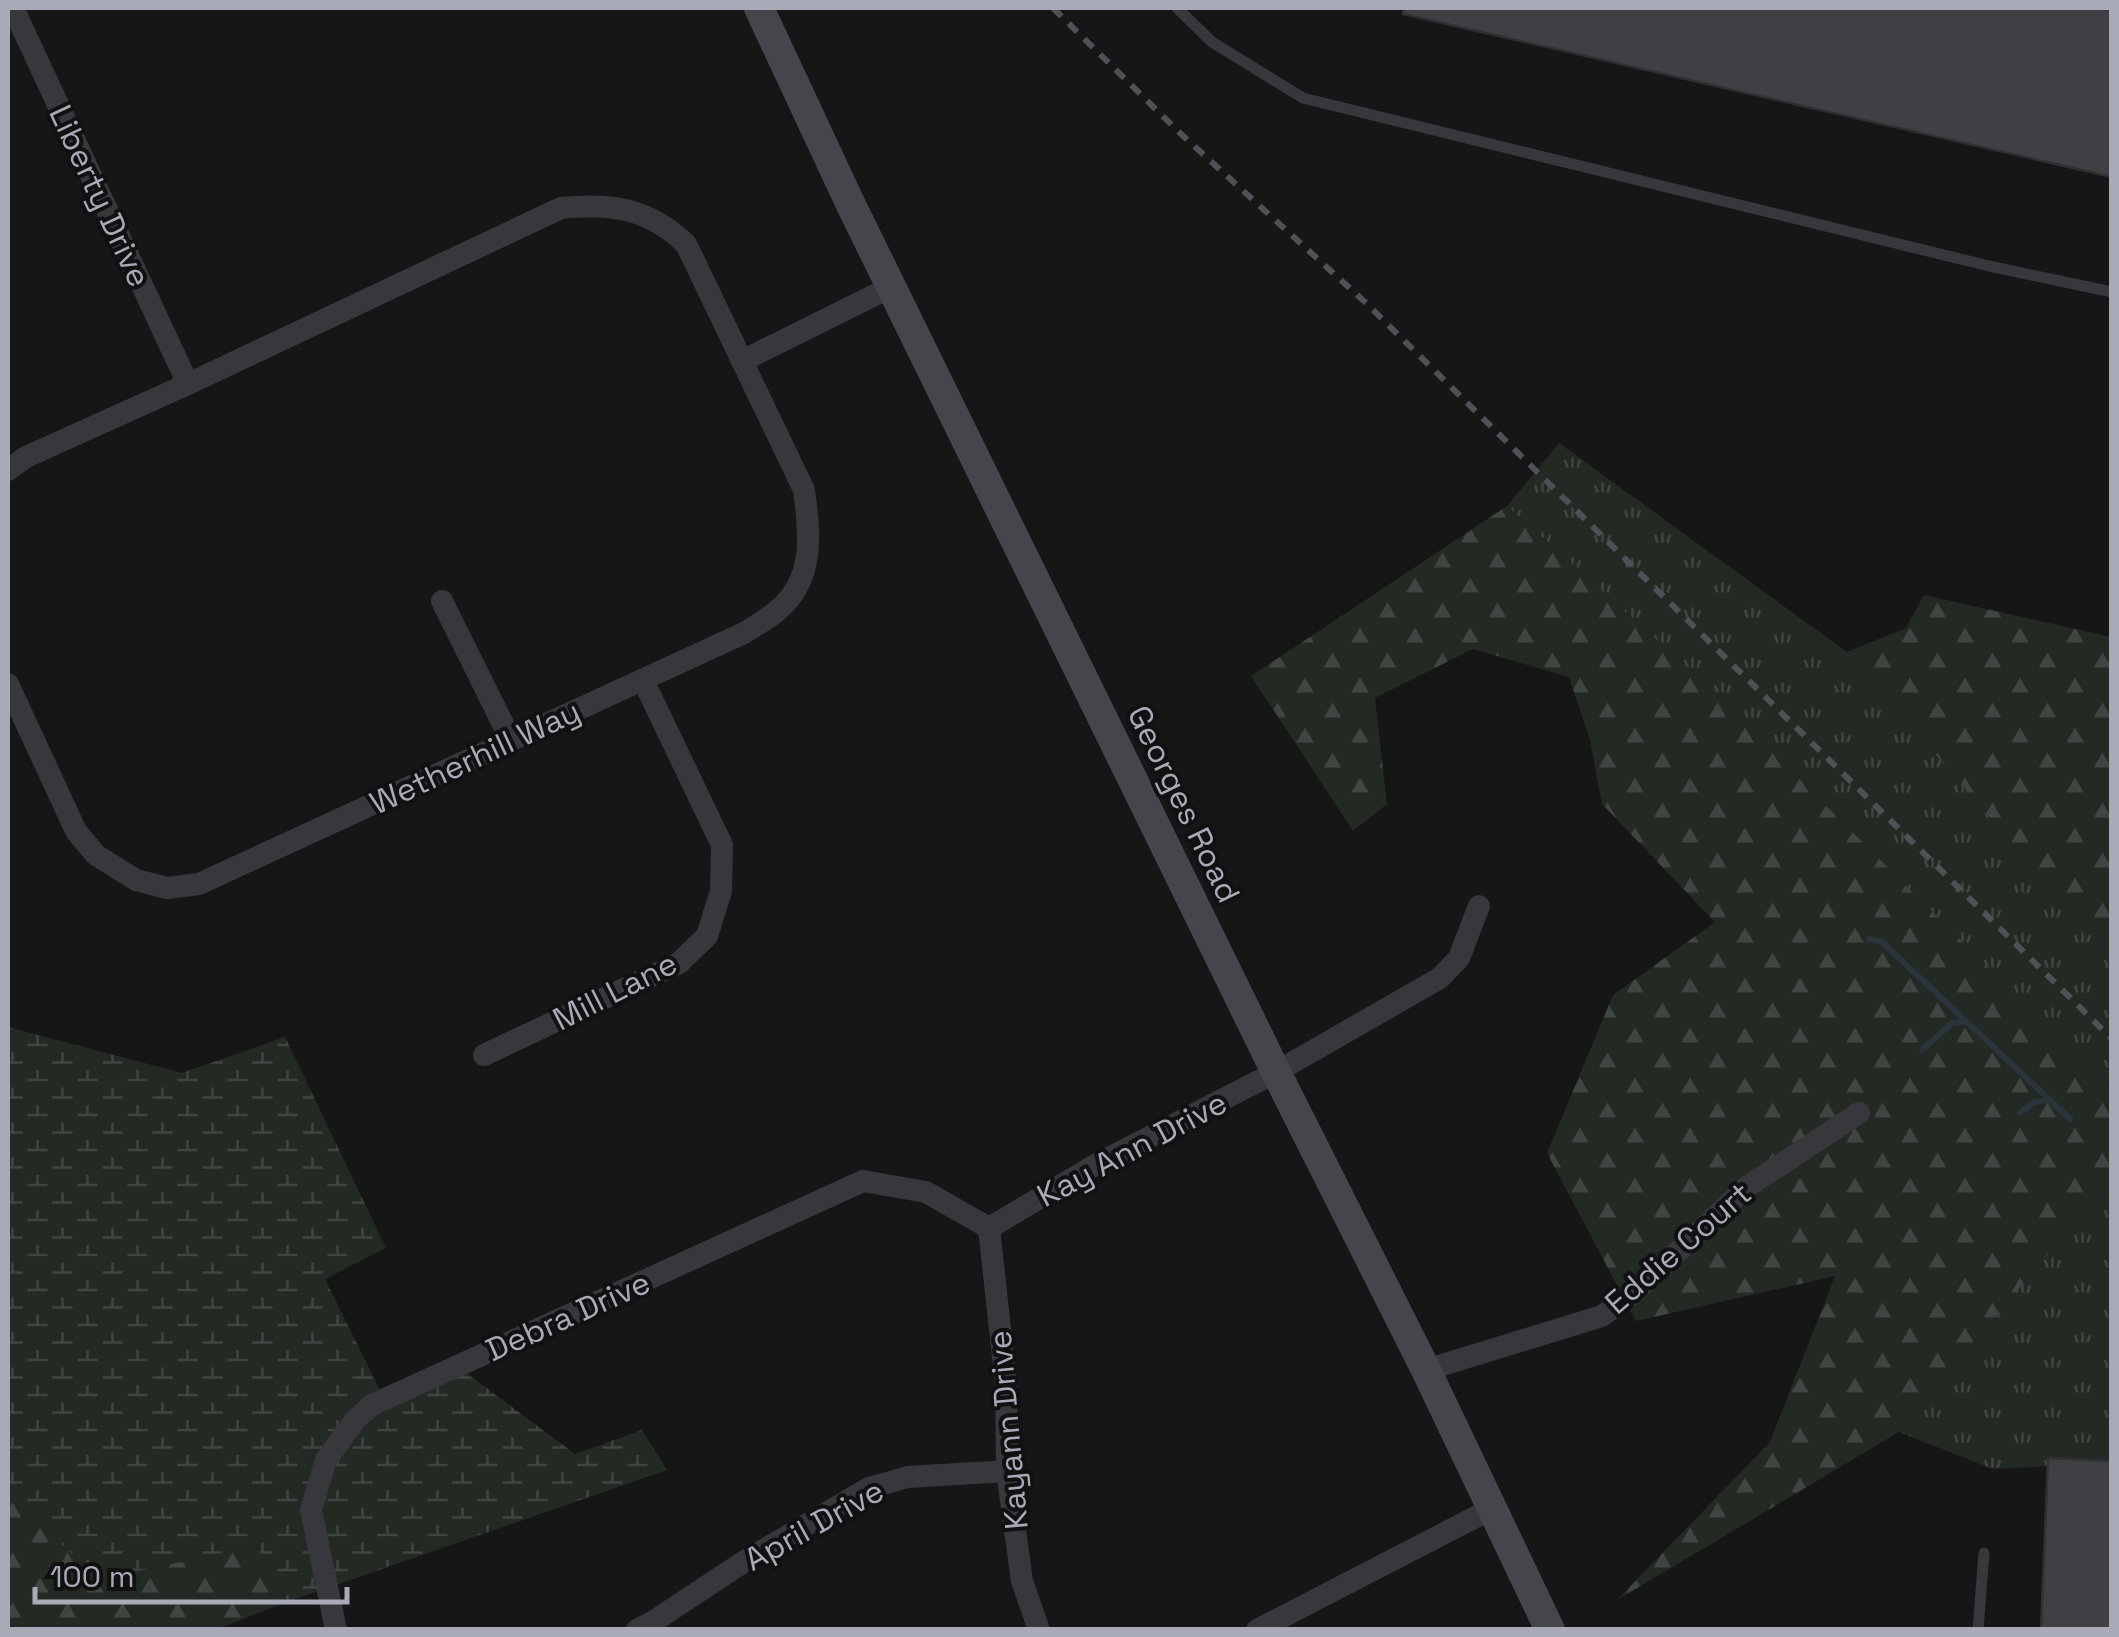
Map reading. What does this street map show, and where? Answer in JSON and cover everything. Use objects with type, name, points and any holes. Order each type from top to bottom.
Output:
[{"type":"street","name":"Liberty Drive","points":[[14,8],[188,384]]},
{"type":"street","name":"Georges Road","points":[[759,8],[891,287],[1426,1370],[1550,1630]]},
{"type":"street","name":"Wetherhill Way","points":[[8,470],[26,457],[561,208],[596,205],[631,211],[666,226],[686,244],[804,490],[810,530],[807,562],[797,587],[780,609],[744,633],[199,884],[167,888],[136,880],[96,855],[76,831],[8,684]]},
{"type":"street","points":[[742,361],[891,287]]},
{"type":"street","points":[[442,601],[512,740]]},
{"type":"street","name":"Mill Lane","points":[[484,1055],[679,963],[706,936],[720,891],[722,845],[643,680]]},
{"type":"street","name":"Kay Ann Drive","points":[[989,1228],[1097,1164],[1276,1072],[1440,978],[1458,958],[1480,906]]},
{"type":"street","name":"Eddie Court","points":[[1426,1370],[1602,1316],[1637,1290],[1748,1186],[1859,1113]]},
{"type":"street","name":"Debra Drive","points":[[336,1630],[311,1510],[326,1460],[356,1419],[372,1405],[863,1182],[926,1192],[989,1228]]},
{"type":"street","name":"Kayann Drive","points":[[989,1228],[1006,1384],[1007,1472],[1022,1582],[1039,1630]]},
{"type":"street","name":"April Drive","points":[[638,1630],[869,1488],[908,1476],[1007,1472]]},
{"type":"street","points":[[1258,1630],[1491,1509]]},
{"type":"lane","points":[[1177,8],[1212,42],[1303,98],[1989,266],[2112,292]]},
{"type":"lane","points":[[1978,1630],[1984,1553]]},
{"type":"green space","points":[[1559,443],[1847,652],[2111,958],[2111,1090],[1688,668],[1507,506]]},
{"type":"green space","points":[[1507,506],[1688,668],[2111,1090],[2111,1179],[1899,1432],[1617,1600],[1770,1442],[1835,1276],[1636,1321],[1547,1153],[1613,995],[1715,922],[1602,804],[1590,740],[1569,677],[1473,649],[1375,698],[1387,804],[1353,831],[1251,676]]},
{"type":"green space","points":[[1924,595],[2111,637],[2111,958],[1847,652],[1906,628]]},
{"type":"green space","points":[[8,1027],[182,1073],[285,1037],[386,1248],[325,1279],[386,1402],[461,1369],[575,1454],[642,1430],[667,1470],[287,1602],[256,1546],[100,1579],[8,1497]]},
{"type":"green space","points":[[2111,1179],[2111,1463],[1993,1469],[1899,1432]]},
{"type":"green space","points":[[8,1497],[100,1579],[256,1546],[287,1602],[217,1629],[8,1629]]},
{"type":"building","points":[[1404,8],[2112,8],[2112,177],[1403,14]]},
{"type":"building","points":[[2048,1458],[2112,1461],[2112,1630],[2041,1630]]},
{"type":"waterway","points":[[1869,939],[1882,942],[2070,1119]]},
{"type":"waterway","points":[[1922,1050],[1952,1023],[1965,1022]]},
{"type":"waterway","points":[[2020,1113],[2034,1102],[2050,1100]]},
{"type":"railway","points":[[1053,8],[1181,134],[1366,303],[2112,1039]]}]
